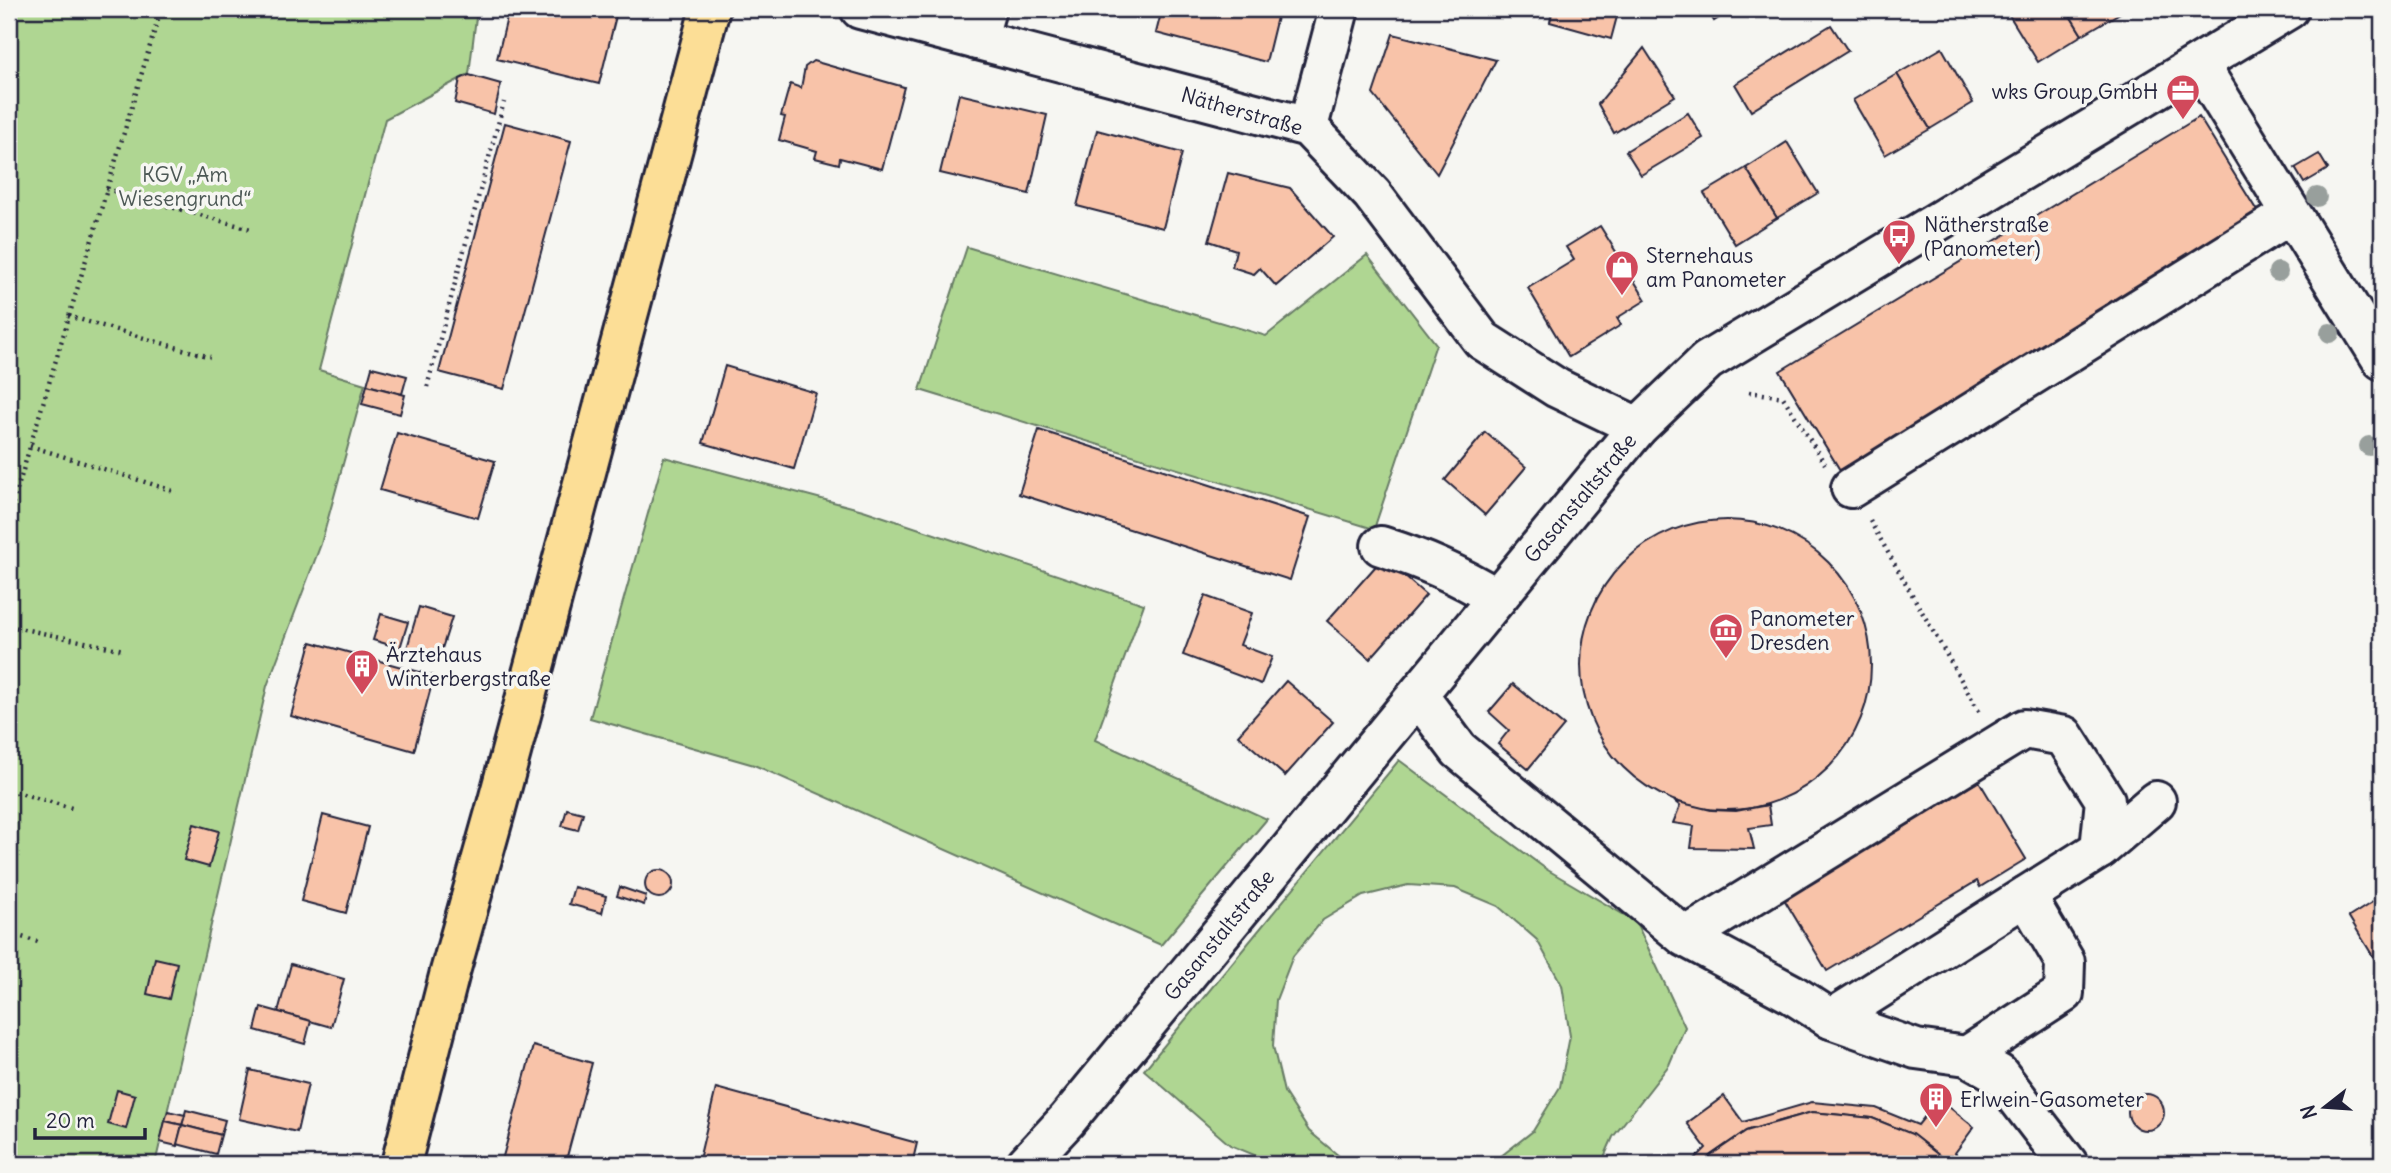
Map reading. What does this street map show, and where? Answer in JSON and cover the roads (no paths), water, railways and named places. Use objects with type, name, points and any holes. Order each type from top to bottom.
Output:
[{"type":"main road","points":[[401,1164],[450,972],[710,9]]},
{"type":"street","name":"Nätherstraße","points":[[860,9],[982,24],[1308,127],[1372,194],[1482,340],[1557,388],[1638,427]]},
{"type":"street","points":[[1308,127],[1339,9]]},
{"type":"street","name":"Gasanstaltstraße","points":[[1026,1164],[1067,1120],[1638,427],[1707,361],[2289,9]]},
{"type":"street","points":[[2199,64],[2382,360]]},
{"type":"street","points":[[1841,481],[2291,214]]},
{"type":"street","points":[[1381,546],[1427,560],[1497,598]]},
{"type":"street","points":[[1418,695],[1460,750],[1685,937],[1793,994],[1831,1019],[1916,1049],[1968,1056],[1999,1073],[2068,1164]]},
{"type":"street","points":[[1685,937],[2024,729],[2064,736],[2105,800],[2100,849]]},
{"type":"street","points":[[1831,1019],[2100,849],[2156,801]]},
{"type":"street","points":[[1968,1056],[2064,993],[2065,962],[2026,896]]},
{"type":"place","name":"wks Group GmbH","points":[[2183,121]]},
{"type":"place","name":"Nätherstraße (Panometer)","points":[[1899,266]]},
{"type":"place","name":"Sternehaus am Panometer","points":[[1622,297]]},
{"type":"place","name":"Panometer Dresden","points":[[1726,660]]},
{"type":"place","name":"Ärztehaus Winterbergstraße","points":[[362,696]]},
{"type":"place","name":"Erlwein-Gasometer","points":[[1936,1129]]},
{"type":"park label","name":"KGV „Am Wiesengrund“","points":[[185,186]]}]
